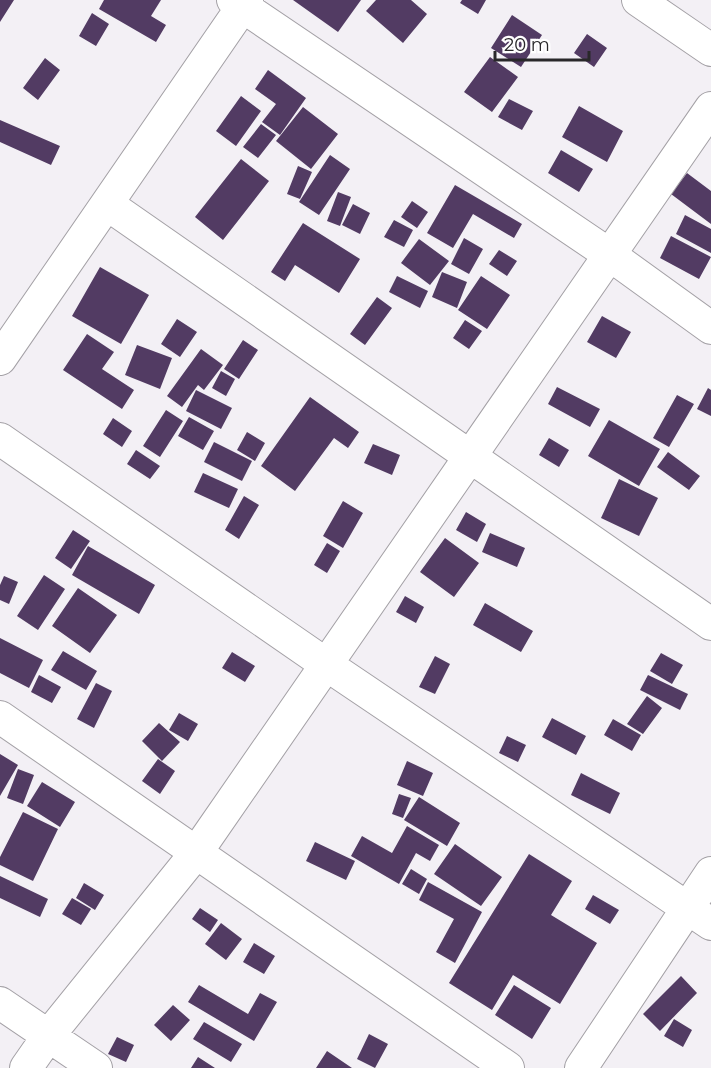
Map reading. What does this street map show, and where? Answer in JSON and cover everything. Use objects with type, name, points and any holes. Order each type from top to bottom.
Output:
[{"type":"street","points":[[638,0],[711,50]]},
{"type":"street","points":[[0,359],[107,204],[241,2],[610,255],[711,328]]},
{"type":"street","points":[[26,1068],[49,1035],[196,853],[711,108]]},
{"type":"street","points":[[107,204],[711,624]]},
{"type":"street","points":[[0,439],[327,665],[700,916]]},
{"type":"street","points":[[0,717],[508,1068]]},
{"type":"street","points":[[581,1068],[700,916],[711,873]]},
{"type":"street","points":[[0,1003],[96,1068]]},
{"type":"building","points":[[0,0],[14,0],[0,22]]},
{"type":"building","points":[[104,0],[161,0],[151,16],[166,25],[156,42],[99,9]]},
{"type":"building","points":[[293,0],[361,0],[338,32]]},
{"type":"building","points":[[376,0],[411,0],[427,14],[403,43],[366,11]]},
{"type":"building","points":[[462,0],[486,0],[478,14],[460,3]]},
{"type":"building","points":[[92,13],[109,24],[96,46],[79,36]]},
{"type":"building","points":[[512,15],[542,35],[521,67],[491,48]]},
{"type":"building","points":[[587,34],[607,48],[594,67],[574,53]]},
{"type":"building","points":[[490,57],[518,77],[492,112],[464,92]]},
{"type":"building","points":[[45,58],[60,70],[38,100],[23,88]]},
{"type":"building","points":[[268,70],[306,98],[280,135],[262,122],[276,104],[255,89]]},
{"type":"building","points":[[241,96],[261,111],[236,146],[216,131]]},
{"type":"building","points":[[509,99],[533,111],[522,130],[498,117]]},
{"type":"building","points":[[579,106],[623,131],[607,162],[562,137]]},
{"type":"building","points":[[303,107],[338,134],[311,169],[276,141]]},
{"type":"building","points":[[0,120],[60,146],[51,165],[0,142]]},
{"type":"building","points":[[261,124],[276,135],[258,158],[243,147]]},
{"type":"building","points":[[561,150],[593,169],[579,192],[548,173]]},
{"type":"building","points":[[330,155],[350,169],[319,215],[299,202]]},
{"type":"building","points":[[241,159],[269,181],[223,240],[195,217]]},
{"type":"building","points":[[298,166],[312,172],[300,199],[287,194]]},
{"type":"building","points":[[687,173],[711,191],[711,224],[671,194]]},
{"type":"building","points":[[455,185],[522,224],[514,238],[473,214],[453,248],[427,233]]},
{"type":"building","points":[[338,192],[351,197],[340,226],[327,221]]},
{"type":"building","points":[[412,201],[428,212],[417,228],[401,217]]},
{"type":"building","points":[[353,204],[370,213],[360,234],[342,225]]},
{"type":"building","points":[[685,215],[711,229],[711,253],[676,234]]},
{"type":"building","points":[[394,220],[413,230],[404,247],[384,237]]},
{"type":"building","points":[[303,223],[360,259],[339,293],[295,265],[285,281],[271,272]]},
{"type":"building","points":[[671,236],[711,257],[699,279],[660,258]]},
{"type":"building","points":[[464,238],[483,249],[469,274],[451,264]]},
{"type":"building","points":[[419,239],[449,261],[430,285],[401,263]]},
{"type":"building","points":[[499,250],[517,261],[507,276],[489,264]]},
{"type":"building","points":[[100,267],[149,295],[121,344],[72,316]]},
{"type":"building","points":[[442,272],[467,282],[457,308],[432,297]]},
{"type":"building","points":[[397,276],[428,291],[420,308],[389,292]]},
{"type":"building","points":[[481,276],[510,295],[487,329],[458,310]]},
{"type":"building","points":[[377,297],[392,308],[365,345],[350,334]]},
{"type":"building","points":[[602,316],[631,332],[616,358],[587,342]]},
{"type":"building","points":[[177,319],[197,332],[180,357],[161,344]]},
{"type":"building","points":[[465,320],[482,331],[469,349],[453,338]]},
{"type":"building","points":[[87,334],[114,352],[102,369],[134,390],[122,409],[63,370]]},
{"type":"building","points":[[243,340],[258,350],[239,379],[224,369]]},
{"type":"building","points":[[137,345],[172,358],[160,389],[125,375]]},
{"type":"building","points":[[201,349],[223,365],[204,390],[198,385],[182,407],[167,396]]},
{"type":"building","points":[[221,371],[235,379],[226,396],[212,388]]},
{"type":"building","points":[[557,387],[600,409],[590,427],[548,404]]},
{"type":"building","points":[[708,388],[711,390],[711,416],[697,409]]},
{"type":"building","points":[[196,390],[232,408],[221,429],[186,411]]},
{"type":"building","points":[[677,395],[694,404],[669,447],[653,438]]},
{"type":"building","points":[[310,397],[359,432],[348,448],[334,438],[295,491],[261,466]]},
{"type":"building","points":[[166,410],[183,421],[160,457],[143,446]]},
{"type":"building","points":[[189,417],[214,431],[203,450],[178,436]]},
{"type":"building","points":[[113,418],[132,431],[122,447],[103,434]]},
{"type":"building","points":[[609,420],[660,449],[639,486],[588,456]]},
{"type":"building","points":[[247,432],[265,443],[255,461],[237,450]]},
{"type":"building","points":[[549,438],[569,450],[559,467],[539,455]]},
{"type":"building","points":[[214,442],[252,461],[242,481],[204,462]]},
{"type":"building","points":[[373,444],[400,455],[392,475],[364,463]]},
{"type":"building","points":[[136,450],[160,466],[150,479],[127,464]]},
{"type":"building","points":[[668,452],[700,476],[689,490],[657,467]]},
{"type":"building","points":[[203,473],[238,489],[229,508],[194,492]]},
{"type":"building","points":[[619,479],[658,498],[639,536],[601,518]]},
{"type":"building","points":[[244,496],[259,505],[239,539],[225,530]]},
{"type":"building","points":[[343,501],[363,513],[343,548],[323,536]]},
{"type":"building","points":[[466,512],[486,524],[477,542],[456,530]]},
{"type":"building","points":[[73,530],[90,541],[71,569],[55,558]]},
{"type":"building","points":[[490,533],[525,548],[517,567],[482,552]]},
{"type":"building","points":[[445,538],[479,563],[454,597],[420,572]]},
{"type":"building","points":[[327,543],[340,551],[327,573],[314,565]]},
{"type":"building","points":[[88,546],[155,585],[139,614],[72,575]]},
{"type":"building","points":[[44,575],[65,589],[38,630],[17,616]]},
{"type":"building","points":[[4,576],[18,582],[9,604],[0,600],[0,585]]},
{"type":"building","points":[[78,588],[117,615],[90,653],[52,626]]},
{"type":"building","points":[[405,596],[424,607],[416,623],[396,612]]},
{"type":"building","points":[[485,603],[533,631],[521,652],[473,625]]},
{"type":"building","points":[[0,638],[43,660],[29,688],[0,673]]},
{"type":"building","points":[[63,651],[97,671],[86,690],[51,670]]},
{"type":"building","points":[[232,652],[255,666],[245,682],[222,668]]},
{"type":"building","points":[[661,653],[683,665],[672,684],[650,671]]},
{"type":"building","points":[[435,656],[450,664],[435,694],[419,687]]},
{"type":"building","points":[[39,675],[61,687],[52,703],[31,692]]},
{"type":"building","points":[[648,675],[688,694],[680,710],[640,690]]},
{"type":"building","points":[[96,683],[112,691],[94,728],[77,719]]},
{"type":"building","points":[[647,696],[662,708],[643,734],[627,724]]},
{"type":"building","points":[[179,713],[198,724],[188,741],[169,730]]},
{"type":"building","points":[[552,718],[586,736],[576,755],[542,737]]},
{"type":"building","points":[[613,719],[641,735],[632,751],[604,735]]},
{"type":"building","points":[[159,723],[180,742],[162,761],[142,741]]},
{"type":"building","points":[[507,736],[526,745],[518,762],[499,753]]},
{"type":"building","points":[[0,754],[18,765],[0,796]]},
{"type":"building","points":[[158,759],[175,771],[160,794],[142,781]]},
{"type":"building","points":[[407,761],[433,773],[423,796],[397,785]]},
{"type":"building","points":[[18,769],[34,775],[23,804],[7,798]]},
{"type":"building","points":[[581,773],[620,793],[610,814],[571,795]]},
{"type":"building","points":[[42,782],[75,802],[60,827],[27,806]]},
{"type":"building","points":[[399,794],[411,798],[403,818],[392,814]]},
{"type":"building","points":[[419,797],[460,823],[447,846],[404,820]]},
{"type":"building","points":[[23,812],[58,829],[33,881],[0,865],[0,857]]},
{"type":"building","points":[[407,826],[439,845],[430,861],[416,853],[399,884],[351,856],[362,836],[392,853]]},
{"type":"building","points":[[315,842],[355,861],[346,880],[306,861]]},
{"type":"building","points":[[455,844],[502,877],[481,906],[434,874]]},
{"type":"building","points":[[529,854],[572,881],[551,915],[597,943],[560,1004],[513,975],[492,1010],[449,983]]},
{"type":"building","points":[[411,869],[427,879],[419,894],[402,884]]},
{"type":"building","points":[[0,876],[48,899],[40,917],[0,898]]},
{"type":"building","points":[[428,882],[482,912],[455,963],[436,952],[454,919],[419,900]]},
{"type":"building","points":[[84,883],[104,895],[95,910],[76,898]]},
{"type":"building","points":[[593,895],[619,910],[610,924],[585,909]]},
{"type":"building","points":[[72,898],[91,909],[81,925],[62,914]]},
{"type":"building","points":[[200,908],[218,920],[210,932],[192,919]]},
{"type":"building","points":[[221,923],[242,939],[226,960],[205,944]]},
{"type":"building","points":[[254,943],[275,956],[264,974],[243,962]]},
{"type":"building","points":[[681,976],[697,993],[660,1031],[643,1014]]},
{"type":"building","points":[[199,985],[248,1014],[260,993],[277,1002],[254,1041],[188,1002]]},
{"type":"building","points":[[514,985],[551,1008],[532,1039],[495,1015]]},
{"type":"building","points":[[173,1005],[190,1020],[171,1041],[154,1025]]},
{"type":"building","points":[[674,1019],[692,1030],[683,1047],[664,1036]]},
{"type":"building","points":[[204,1022],[242,1044],[231,1062],[193,1039]]},
{"type":"building","points":[[369,1034],[388,1044],[375,1068],[357,1059]]},
{"type":"building","points":[[117,1037],[134,1045],[126,1062],[108,1054]]},
{"type":"building","points":[[327,1051],[352,1068],[316,1068]]},
{"type":"building","points":[[198,1057],[215,1068],[191,1068]]}]
